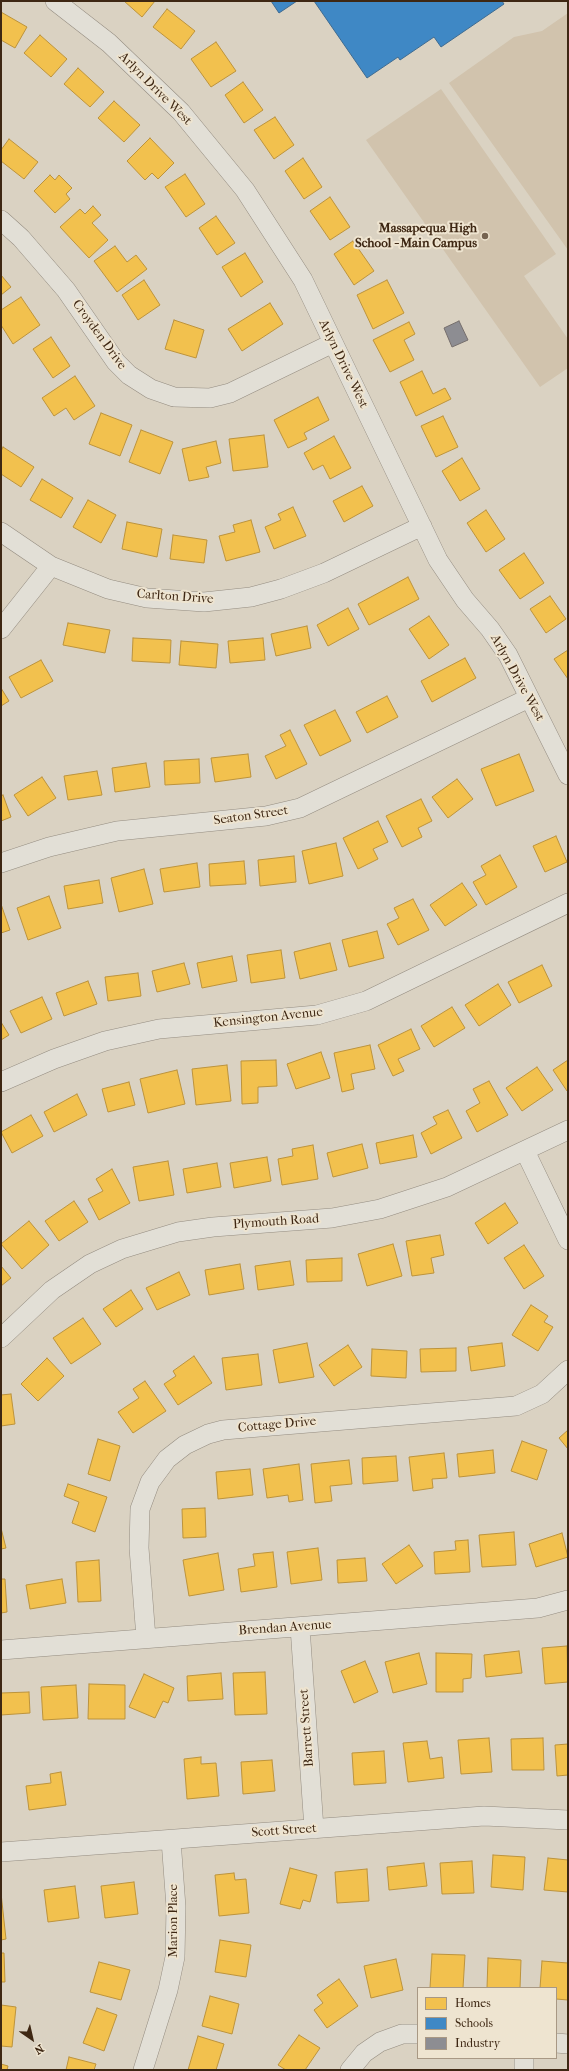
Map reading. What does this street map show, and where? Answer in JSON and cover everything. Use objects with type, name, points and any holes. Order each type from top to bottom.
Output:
[{"type":"street","name":"Arlyn Drive West","points":[[55,1],[109,43],[181,112],[253,203],[303,280],[438,560],[465,600],[490,629],[508,656],[568,774]]},
{"type":"street","name":"Croyden Drive","points":[[1,220],[21,238],[66,290],[116,362],[129,375],[151,389],[174,397],[210,398],[230,393],[333,343]]},
{"type":"street","name":"Carlton Drive","points":[[1,532],[51,566],[108,589],[147,598],[204,602],[251,597],[281,590],[324,573],[422,526]]},
{"type":"street","points":[[1,629],[51,566]]},
{"type":"street","name":"Seaton Street","points":[[1,863],[50,847],[117,831],[266,816],[300,808],[529,698]]},
{"type":"street","name":"Kensington Avenue","points":[[1,1082],[54,1059],[105,1041],[199,1024],[317,1015],[366,1002],[568,903]]},
{"type":"street","name":"Plymouth Road","points":[[1,1338],[52,1290],[90,1264],[122,1249],[178,1232],[213,1227],[332,1218],[380,1209],[447,1187],[525,1152],[568,1130]]},
{"type":"street","points":[[525,1152],[568,1240]]},
{"type":"street","name":"Cottage Drive","points":[[146,1638],[139,1548],[140,1509],[150,1482],[167,1459],[185,1445],[208,1434],[223,1430],[516,1406],[542,1394],[568,1370]]},
{"type":"street","name":"Brendan Avenue","points":[[1,1650],[538,1608],[568,1600]]},
{"type":"street","name":"Barrett Street","points":[[300,1627],[314,1829]]},
{"type":"street","name":"Scott Street","points":[[1,1852],[484,1816],[568,1820]]},
{"type":"street","name":"Marion Place","points":[[143,2070],[168,1990],[175,1957],[176,1907],[171,1840]]},
{"type":"street","points":[[350,2070],[364,2053],[380,2042],[402,2034],[417,2034]]},
{"type":"street","points":[[557,2043],[568,2044]]},
{"type":"street","points":[[524,2059],[524,2070]]},
{"type":"shaded area","points":[[568,13],[568,250],[449,83],[514,37],[542,31]]},
{"type":"shaded area","points":[[441,89],[556,254],[524,276],[568,339],[568,368],[540,387],[366,140]]},
{"type":"building: Homes","points":[[124,1],[155,1],[142,17]]},
{"type":"building: Homes","points":[[167,9],[195,31],[181,49],[153,27]]},
{"type":"building: Homes","points":[[1,12],[27,27],[15,48],[1,40]]},
{"type":"building: Homes","points":[[40,35],[67,59],[51,77],[24,53]]},
{"type":"building: Homes","points":[[216,42],[236,71],[211,87],[191,59]]},
{"type":"building: Homes","points":[[78,68],[104,92],[90,107],[64,84]]},
{"type":"building: Homes","points":[[243,82],[263,110],[244,123],[225,95]]},
{"type":"building: Homes","points":[[114,101],[140,125],[124,142],[98,118]]},
{"type":"building: Homes","points":[[275,117],[294,145],[274,159],[254,130]]},
{"type":"building: Homes","points":[[150,138],[174,163],[158,179],[152,173],[145,180],[127,161]]},
{"type":"building: Homes","points":[[9,139],[38,162],[24,179],[1,161],[1,150]]},
{"type":"building: Homes","points":[[303,158],[322,187],[304,199],[285,171]]},
{"type":"building: Homes","points":[[185,174],[205,204],[186,217],[165,187]]},
{"type":"building: Homes","points":[[50,175],[55,180],[59,175],[72,188],[66,194],[70,199],[55,213],[34,191]]},
{"type":"building: Homes","points":[[330,197],[350,227],[330,240],[310,211]]},
{"type":"building: Homes","points":[[93,206],[101,215],[92,223],[108,240],[89,258],[60,227],[80,209],[85,214]]},
{"type":"building: Homes","points":[[216,216],[235,243],[217,255],[199,228]]},
{"type":"building: Homes","points":[[353,241],[374,271],[354,285],[334,254]]},
{"type":"building: Homes","points":[[115,246],[127,262],[136,255],[147,269],[117,292],[94,261]]},
{"type":"building: Homes","points":[[245,253],[263,282],[241,297],[222,267]]},
{"type":"building: Homes","points":[[1,275],[11,287],[1,295]]},
{"type":"building: Homes","points":[[144,280],[160,305],[138,320],[122,295]]},
{"type":"building: Homes","points":[[387,280],[404,313],[373,329],[357,295]]},
{"type":"building: Homes","points":[[21,297],[40,325],[13,344],[1,325],[1,310]]},
{"type":"building: Homes","points":[[270,303],[283,324],[242,351],[228,329]]},
{"type":"building: Homes","points":[[174,320],[204,330],[196,358],[165,349]]},
{"type":"building: Homes","points":[[409,322],[415,334],[404,340],[414,360],[390,372],[373,340]]},
{"type":"building: Homes","points":[[51,337],[70,366],[53,378],[33,349]]},
{"type":"building: Homes","points":[[422,371],[433,394],[445,388],[451,399],[416,416],[400,382]]},
{"type":"building: Homes","points":[[75,376],[95,406],[74,420],[66,408],[54,416],[42,398]]},
{"type":"building: Homes","points":[[318,397],[329,420],[304,433],[307,439],[288,448],[274,420]]},
{"type":"building: Homes","points":[[101,413],[132,425],[120,456],[89,444]]},
{"type":"building: Homes","points":[[443,416],[458,447],[436,457],[421,426]]},
{"type":"building: Homes","points":[[141,430],[173,442],[160,474],[129,462]]},
{"type":"building: Homes","points":[[264,435],[268,467],[233,471],[229,439]]},
{"type":"building: Homes","points":[[334,436],[351,468],[330,479],[323,465],[313,470],[304,453]]},
{"type":"building: Homes","points":[[216,441],[221,463],[206,467],[209,477],[189,481],[182,449]]},
{"type":"building: Homes","points":[[3,447],[34,467],[21,487],[1,474],[1,451]]},
{"type":"building: Homes","points":[[462,458],[480,489],[460,501],[442,471]]},
{"type":"building: Homes","points":[[42,479],[73,498],[61,518],[30,500]]},
{"type":"building: Homes","points":[[362,486],[373,506],[344,522],[333,501]]},
{"type":"building: Homes","points":[[88,500],[116,515],[101,543],[73,527]]},
{"type":"building: Homes","points":[[293,507],[306,536],[274,549],[265,527],[281,520],[278,514]]},
{"type":"building: Homes","points":[[486,510],[505,539],[486,552],[467,523]]},
{"type":"building: Homes","points":[[251,520],[260,552],[226,561],[219,536],[235,532],[233,525]]},
{"type":"building: Homes","points":[[127,522],[162,529],[157,557],[122,549]]},
{"type":"building: Homes","points":[[173,535],[207,540],[204,563],[170,559]]},
{"type":"building: Homes","points":[[524,553],[544,583],[520,599],[499,570]]},
{"type":"building: Homes","points":[[408,577],[419,599],[369,625],[358,604]]},
{"type":"building: Homes","points":[[550,596],[566,619],[546,633],[530,609]]},
{"type":"building: Homes","points":[[348,608],[359,629],[328,646],[317,625]]},
{"type":"building: Homes","points":[[429,616],[449,645],[429,659],[409,629]]},
{"type":"building: Homes","points":[[68,623],[110,630],[105,653],[63,645]]},
{"type":"building: Homes","points":[[307,626],[311,648],[276,656],[271,634]]},
{"type":"building: Homes","points":[[133,638],[171,640],[170,663],[132,661]]},
{"type":"building: Homes","points":[[263,638],[265,660],[230,663],[228,641]]},
{"type":"building: Homes","points":[[181,641],[218,644],[216,668],[179,665]]},
{"type":"building: Homes","points":[[568,650],[568,679],[554,659]]},
{"type":"building: Homes","points":[[465,658],[476,678],[432,702],[421,681]]},
{"type":"building: Homes","points":[[41,660],[53,681],[21,698],[9,677]]},
{"type":"building: Homes","points":[[1,688],[9,701],[1,706]]},
{"type":"building: Homes","points":[[387,696],[398,717],[367,733],[356,712]]},
{"type":"building: Homes","points":[[335,710],[351,741],[320,756],[304,725]]},
{"type":"building: Homes","points":[[290,730],[307,764],[276,779],[265,756],[286,746],[280,735]]},
{"type":"building: Homes","points":[[248,754],[251,777],[215,782],[211,758]]},
{"type":"building: Homes","points":[[519,754],[534,791],[496,806],[481,769]]},
{"type":"building: Homes","points":[[199,759],[200,783],[165,785],[164,761]]},
{"type":"building: Homes","points":[[146,763],[150,787],[115,792],[112,768]]},
{"type":"building: Homes","points":[[97,771],[102,795],[68,800],[64,776]]},
{"type":"building: Homes","points":[[42,777],[56,798],[28,816],[14,795]]},
{"type":"building: Homes","points":[[457,779],[473,799],[448,818],[432,797]]},
{"type":"building: Homes","points":[[3,795],[11,817],[1,821],[1,796]]},
{"type":"building: Homes","points":[[421,799],[432,821],[418,828],[422,837],[402,847],[386,816]]},
{"type":"building: Homes","points":[[378,821],[388,842],[373,849],[378,859],[358,869],[343,838]]},
{"type":"building: Homes","points":[[556,836],[567,862],[545,872],[533,846]]},
{"type":"building: Homes","points":[[336,843],[343,876],[309,884],[302,851]]},
{"type":"building: Homes","points":[[500,855],[517,887],[486,905],[473,882],[486,875],[481,866]]},
{"type":"building: Homes","points":[[294,856],[296,882],[260,886],[258,860]]},
{"type":"building: Homes","points":[[244,861],[246,884],[210,886],[209,864]]},
{"type":"building: Homes","points":[[197,863],[200,887],[164,892],[160,869]]},
{"type":"building: Homes","points":[[144,869],[153,904],[119,912],[111,878]]},
{"type":"building: Homes","points":[[99,880],[103,903],[68,909],[64,886]]},
{"type":"building: Homes","points":[[462,883],[477,905],[445,926],[430,905]]},
{"type":"building: Homes","points":[[49,896],[61,928],[28,940],[17,908]]},
{"type":"building: Homes","points":[[413,899],[429,930],[398,945],[387,924],[399,918],[394,908]]},
{"type":"building: Homes","points":[[2,907],[10,930],[1,933],[1,908]]},
{"type":"building: Homes","points":[[377,931],[384,958],[349,967],[342,940]]},
{"type":"building: Homes","points":[[330,943],[337,970],[300,979],[294,952]]},
{"type":"building: Homes","points":[[281,950],[285,978],[251,983],[247,955]]},
{"type":"building: Homes","points":[[232,956],[237,981],[202,988],[197,963]]},
{"type":"building: Homes","points":[[184,963],[190,984],[157,992],[152,971]]},
{"type":"building: Homes","points":[[542,965],[552,986],[519,1003],[508,982]]},
{"type":"building: Homes","points":[[138,973],[141,996],[108,1001],[105,977]]},
{"type":"building: Homes","points":[[88,981],[97,1004],[64,1016],[56,993]]},
{"type":"building: Homes","points":[[498,984],[511,1005],[479,1026],[465,1005]]},
{"type":"building: Homes","points":[[42,997],[52,1019],[21,1033],[10,1011]]},
{"type":"building: Homes","points":[[452,1007],[465,1028],[434,1047],[421,1026]]},
{"type":"building: Homes","points":[[1,1022],[9,1035],[1,1040]]},
{"type":"building: Homes","points":[[411,1029],[420,1049],[398,1059],[404,1071],[393,1076],[378,1045]]},
{"type":"building: Homes","points":[[370,1045],[375,1069],[351,1074],[354,1089],[342,1092],[334,1053]]},
{"type":"building: Homes","points":[[321,1052],[330,1078],[296,1089],[287,1064]]},
{"type":"building: Homes","points":[[276,1060],[277,1086],[258,1087],[258,1103],[242,1104],[241,1061]]},
{"type":"building: Homes","points":[[568,1060],[568,1090],[567,1091],[553,1070]]},
{"type":"building: Homes","points":[[227,1065],[231,1101],[196,1105],[192,1069]]},
{"type":"building: Homes","points":[[537,1067],[553,1090],[522,1111],[506,1088]]},
{"type":"building: Homes","points":[[177,1070],[185,1104],[148,1113],[140,1079]]},
{"type":"building: Homes","points":[[489,1081],[508,1115],[477,1132],[466,1111],[480,1103],[473,1089]]},
{"type":"building: Homes","points":[[129,1082],[135,1105],[108,1112],[102,1089]]},
{"type":"building: Homes","points":[[77,1094],[87,1115],[54,1132],[44,1112]]},
{"type":"building: Homes","points":[[448,1110],[462,1138],[431,1154],[421,1133],[437,1124],[433,1117]]},
{"type":"building: Homes","points":[[31,1115],[43,1136],[12,1153],[1,1132]]},
{"type":"building: Homes","points":[[413,1135],[417,1157],[380,1164],[376,1143]]},
{"type":"building: Homes","points":[[362,1144],[368,1168],[333,1177],[327,1153]]},
{"type":"building: Homes","points":[[313,1145],[318,1179],[282,1185],[278,1159],[293,1156],[292,1149]]},
{"type":"building: Homes","points":[[267,1157],[271,1181],[234,1188],[230,1163]]},
{"type":"building: Homes","points":[[168,1161],[174,1195],[139,1201],[133,1167]]},
{"type":"building: Homes","points":[[217,1163],[221,1187],[187,1193],[183,1169]]},
{"type":"building: Homes","points":[[112,1169],[130,1203],[99,1220],[88,1199],[103,1191],[96,1179]]},
{"type":"building: Homes","points":[[74,1201],[88,1222],[59,1241],[45,1221]]},
{"type":"building: Homes","points":[[505,1203],[518,1223],[488,1244],[475,1223]]},
{"type":"building: Homes","points":[[29,1221],[49,1245],[22,1269],[1,1244]]},
{"type":"building: Homes","points":[[440,1235],[444,1255],[431,1258],[434,1273],[412,1276],[406,1241]]},
{"type":"building: Homes","points":[[393,1244],[402,1276],[367,1286],[358,1254]]},
{"type":"building: Homes","points":[[524,1245],[544,1276],[524,1289],[504,1258]]},
{"type":"building: Homes","points":[[342,1258],[342,1281],[307,1282],[306,1260]]},
{"type":"building: Homes","points":[[290,1261],[294,1285],[258,1290],[255,1266]]},
{"type":"building: Homes","points":[[240,1264],[244,1289],[209,1295],[205,1270]]},
{"type":"building: Homes","points":[[1,1266],[11,1278],[1,1286]]},
{"type":"building: Homes","points":[[179,1272],[190,1295],[157,1310],[146,1288]]},
{"type":"building: Homes","points":[[131,1290],[143,1309],[116,1327],[103,1309]]},
{"type":"building: Homes","points":[[531,1305],[548,1316],[544,1322],[553,1327],[538,1351],[512,1335]]},
{"type":"building: Homes","points":[[83,1318],[101,1344],[71,1364],[53,1338]]},
{"type":"building: Homes","points":[[307,1343],[314,1377],[279,1383],[273,1350]]},
{"type":"building: Homes","points":[[502,1343],[505,1366],[471,1371],[468,1347]]},
{"type":"building: Homes","points":[[348,1345],[362,1367],[334,1386],[319,1365]]},
{"type":"building: Homes","points":[[456,1348],[456,1371],[421,1372],[420,1349]]},
{"type":"building: Homes","points":[[372,1349],[407,1351],[406,1378],[371,1376]]},
{"type":"building: Homes","points":[[258,1354],[262,1385],[226,1390],[222,1358]]},
{"type":"building: Homes","points":[[194,1356],[212,1383],[178,1405],[164,1384],[176,1376],[173,1371]]},
{"type":"building: Homes","points":[[47,1358],[64,1376],[38,1401],[21,1384]]},
{"type":"building: Homes","points":[[145,1381],[166,1411],[133,1433],[118,1412],[139,1398],[133,1389]]},
{"type":"building: Homes","points":[[11,1394],[15,1424],[1,1426],[1,1395]]},
{"type":"building: Homes","points":[[568,1430],[568,1449],[559,1438]]},
{"type":"building: Homes","points":[[98,1439],[120,1446],[110,1481],[88,1474]]},
{"type":"building: Homes","points":[[522,1441],[547,1450],[537,1480],[511,1471]]},
{"type":"building: Homes","points":[[493,1450],[495,1473],[459,1477],[457,1454]]},
{"type":"building: Homes","points":[[444,1453],[447,1478],[432,1479],[433,1488],[413,1491],[409,1457]]},
{"type":"building: Homes","points":[[396,1456],[398,1481],[363,1484],[362,1458]]},
{"type":"building: Homes","points":[[349,1460],[352,1484],[330,1486],[332,1501],[315,1503],[311,1464]]},
{"type":"building: Homes","points":[[299,1464],[303,1500],[289,1502],[288,1495],[267,1498],[263,1469]]},
{"type":"building: Homes","points":[[250,1469],[253,1495],[218,1499],[216,1472]]},
{"type":"building: Homes","points":[[68,1484],[107,1497],[95,1532],[72,1523],[79,1502],[64,1496]]},
{"type":"building: Homes","points":[[205,1508],[206,1537],[183,1538],[182,1509]]},
{"type":"building: Homes","points":[[1,1528],[6,1548],[1,1549]]},
{"type":"building: Homes","points":[[514,1532],[516,1565],[482,1567],[479,1535]]},
{"type":"building: Homes","points":[[562,1533],[568,1557],[536,1567],[529,1544]]},
{"type":"building: Homes","points":[[468,1540],[470,1572],[435,1574],[434,1552],[456,1550],[455,1541]]},
{"type":"building: Homes","points":[[409,1545],[423,1566],[396,1584],[382,1564]]},
{"type":"building: Homes","points":[[318,1548],[322,1580],[291,1584],[287,1552]]},
{"type":"building: Homes","points":[[273,1552],[277,1587],[241,1592],[238,1569],[255,1566],[253,1554]]},
{"type":"building: Homes","points":[[218,1553],[224,1590],[189,1596],[183,1560]]},
{"type":"building: Homes","points":[[365,1558],[367,1581],[338,1583],[337,1560]]},
{"type":"building: Homes","points":[[99,1560],[101,1601],[78,1602],[76,1562]]},
{"type":"building: Homes","points":[[1,1579],[5,1579],[7,1612],[1,1613]]},
{"type":"building: Homes","points":[[62,1579],[66,1603],[30,1609],[26,1585]]},
{"type":"building: Homes","points":[[567,1646],[568,1682],[545,1684],[542,1648]]},
{"type":"building: Homes","points":[[519,1651],[522,1673],[486,1677],[484,1655]]},
{"type":"building: Homes","points":[[419,1653],[427,1684],[393,1693],[385,1662]]},
{"type":"building: Homes","points":[[436,1653],[472,1654],[471,1678],[463,1679],[463,1692],[436,1692]]},
{"type":"building: Homes","points":[[365,1661],[378,1692],[354,1703],[341,1671]]},
{"type":"building: Homes","points":[[265,1672],[267,1714],[235,1715],[233,1673]]},
{"type":"building: Homes","points":[[221,1673],[223,1699],[188,1701],[187,1676]]},
{"type":"building: Homes","points":[[144,1674],[174,1688],[168,1703],[163,1701],[155,1718],[129,1707]]},
{"type":"building: Homes","points":[[89,1684],[125,1685],[125,1719],[88,1719]]},
{"type":"building: Homes","points":[[76,1685],[78,1718],[43,1720],[41,1687]]},
{"type":"building: Homes","points":[[29,1692],[30,1713],[1,1715],[1,1693]]},
{"type":"building: Homes","points":[[489,1738],[492,1772],[461,1774],[458,1740]]},
{"type":"building: Homes","points":[[543,1738],[544,1770],[512,1770],[511,1739]]},
{"type":"building: Homes","points":[[427,1741],[430,1759],[442,1757],[444,1778],[408,1782],[403,1743]]},
{"type":"building: Homes","points":[[568,1744],[568,1775],[557,1776],[555,1745]]},
{"type":"building: Homes","points":[[384,1751],[386,1783],[354,1785],[352,1753]]},
{"type":"building: Homes","points":[[201,1757],[201,1764],[216,1763],[219,1796],[187,1799],[184,1759]]},
{"type":"building: Homes","points":[[272,1760],[275,1791],[243,1794],[241,1762]]},
{"type":"building: Homes","points":[[61,1772],[66,1805],[29,1810],[26,1786],[51,1783],[50,1774]]},
{"type":"building: Homes","points":[[493,1855],[525,1857],[523,1890],[491,1887]]},
{"type":"building: Homes","points":[[548,1858],[568,1860],[568,1892],[544,1890]]},
{"type":"building: Homes","points":[[472,1861],[474,1893],[442,1894],[440,1863]]},
{"type":"building: Homes","points":[[424,1863],[427,1886],[389,1890],[387,1867]]},
{"type":"building: Homes","points":[[290,1868],[317,1875],[310,1902],[303,1900],[300,1909],[280,1904]]},
{"type":"building: Homes","points":[[367,1869],[369,1901],[337,1903],[335,1872]]},
{"type":"building: Homes","points":[[234,1873],[235,1880],[246,1879],[249,1913],[219,1916],[215,1875]]},
{"type":"building: Homes","points":[[134,1882],[138,1914],[105,1918],[101,1886]]},
{"type":"building: Homes","points":[[75,1886],[79,1918],[48,1922],[44,1890]]},
{"type":"building: Homes","points":[[1,1893],[6,1939],[1,1940]]},
{"type":"building: Homes","points":[[220,1940],[251,1945],[246,1977],[215,1972]]},
{"type":"building: Homes","points":[[1,1953],[4,1953],[5,1982],[1,1982]]},
{"type":"building: Homes","points":[[432,1954],[465,1955],[463,1987],[430,1987]]},
{"type":"building: Homes","points":[[488,1958],[521,1960],[520,1987],[487,1987]]},
{"type":"building: Homes","points":[[396,1959],[403,1990],[371,1998],[364,1966]]},
{"type":"building: Homes","points":[[542,1961],[568,1963],[568,2000],[557,1999],[557,1987],[540,1987]]},
{"type":"building: Homes","points":[[99,1962],[130,1970],[121,2000],[90,1992]]},
{"type":"building: Homes","points":[[339,1979],[358,2006],[327,2028],[314,2010],[323,2003],[317,1995]]},
{"type":"building: Homes","points":[[210,1996],[239,2004],[232,2034],[202,2026]]},
{"type":"building: Homes","points":[[1,2005],[16,2007],[12,2047],[1,2046]]},
{"type":"building: Homes","points":[[97,2008],[117,2015],[104,2051],[83,2043]]},
{"type":"building: Homes","points":[[299,2035],[320,2048],[305,2070],[286,2070],[278,2065]]},
{"type":"building: Homes","points":[[198,2036],[224,2044],[216,2070],[188,2070]]},
{"type":"building: Homes","points":[[69,2057],[96,2064],[94,2070],[66,2070]]},
{"type":"building: Homes","points":[[1,2064],[8,2066],[7,2070],[1,2070]]},
{"type":"building: Schools","points":[[271,1],[297,1],[279,13]]},
{"type":"building: Schools","points":[[314,1],[502,1],[504,4],[441,47],[434,37],[400,60],[398,57],[367,78]]},
{"type":"building: Industry","points":[[459,321],[468,340],[452,347],[444,328]]},
{"type":"place","name":"Massapequa High School - Main Campus","points":[[485,236]]}]
